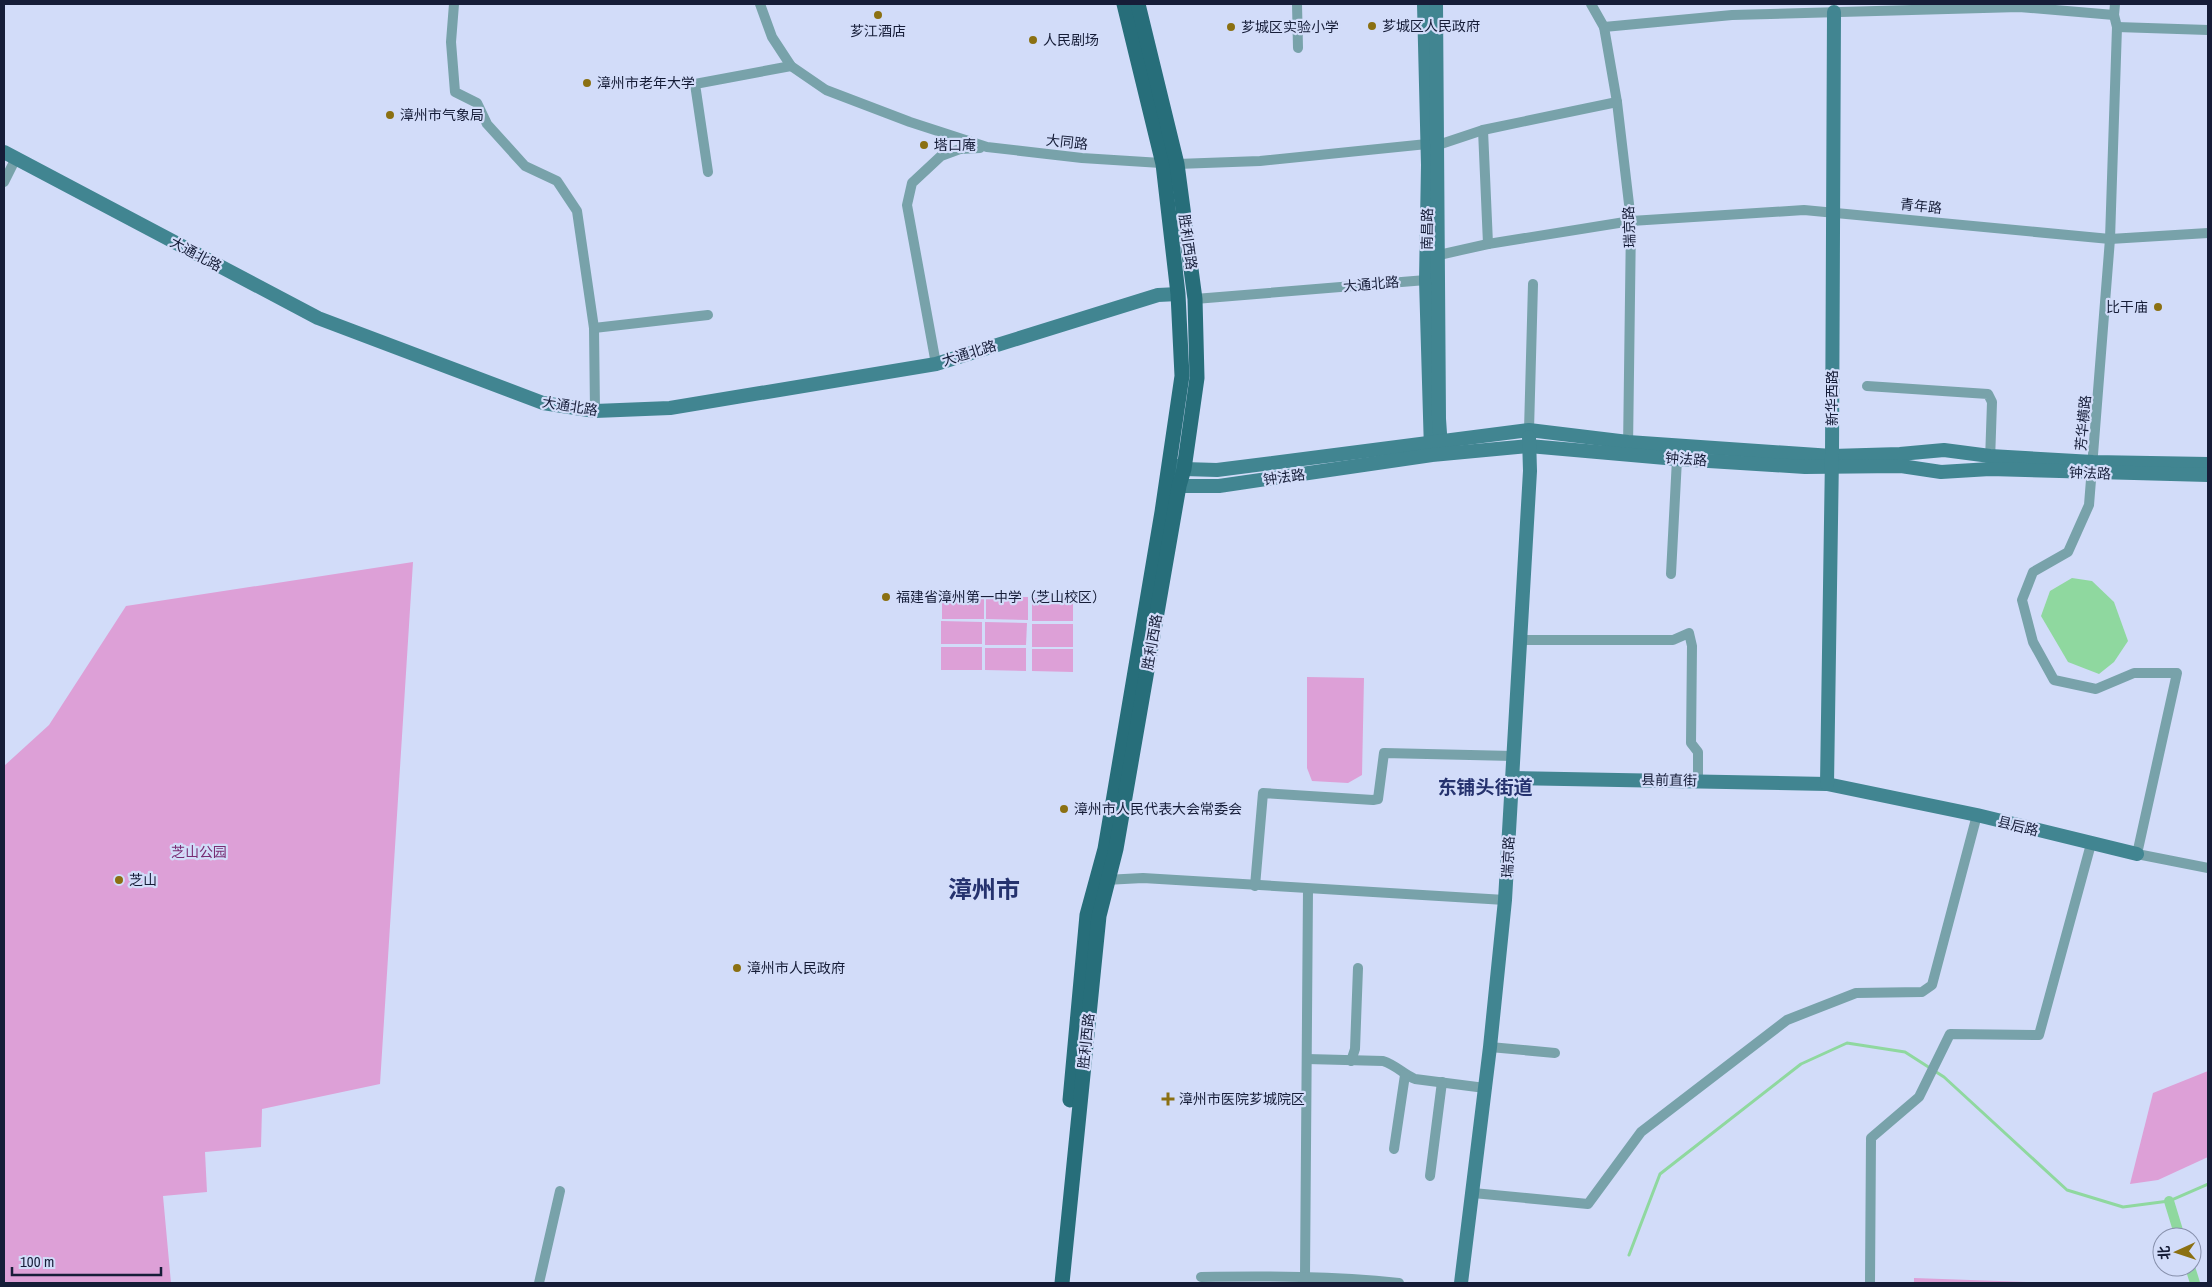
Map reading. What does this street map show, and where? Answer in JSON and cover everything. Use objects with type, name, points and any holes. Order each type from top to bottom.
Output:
[{"type":"main road","name":"胜利西路","points":[[1124,4],[1170,164]]},
{"type":"main road","name":"胜利西路","points":[[1062,1283],[1103,880],[1116,849],[1173,484],[1184,469],[1197,378],[1195,298],[1138,4]]},
{"type":"main road","points":[[1170,164],[1182,376],[1170,463],[1173,484]]},
{"type":"main road","points":[[1052,1283],[1087,915],[1103,880]]},
{"type":"street","points":[[454,4],[451,42],[455,92],[477,103],[487,124],[525,166],[557,181],[577,211],[594,328],[595,412]]},
{"type":"street","name":"大同路","points":[[760,4],[772,37],[791,66],[826,90],[910,122],[987,147],[1082,158],[1170,164],[1260,160],[1432,145],[1483,130],[1617,102]]},
{"type":"street","points":[[1297,4],[1298,48]]},
{"type":"street","name":"南昌路","points":[[1424,4],[1439,255],[1436,447]]},
{"type":"street","name":"南昌路","points":[[1436,4],[1426,280],[1436,447]]},
{"type":"street","name":"瑞京路","points":[[1591,4],[1604,27],[1617,102],[1630,221],[1628,448]]},
{"type":"street","name":"芳华横路","points":[[2114,4],[2117,27],[2110,239],[2093,467],[2088,505],[2068,552],[2034,572],[2022,600],[2032,642],[2054,680],[2096,689],[2134,673],[2177,673],[2137,854]]},
{"type":"street","points":[[1604,27],[1732,15],[2019,7],[2114,15]]},
{"type":"street","name":"新华西路","points":[[1827,784],[1832,461],[1834,12]]},
{"type":"street","points":[[2117,27],[2208,30]]},
{"type":"street","points":[[708,172],[695,84],[791,66]]},
{"type":"street","points":[[1483,130],[1488,244]]},
{"type":"street","points":[[936,364],[907,205],[912,183],[941,156],[960,149],[987,147]]},
{"type":"street","points":[[4,182],[10,155]]},
{"type":"street","name":"大通北路","points":[[10,155],[318,318],[543,403],[595,412],[670,408],[936,364],[1158,295],[1178,294]]},
{"type":"street","name":"青年路","points":[[1439,255],[1488,244],[1630,221],[1804,210],[2110,239],[2208,233]]},
{"type":"street","name":"大通北路","points":[[1195,298],[1426,280]]},
{"type":"street","points":[[1529,430],[1533,284]]},
{"type":"street","points":[[594,328],[708,315]]},
{"type":"street","points":[[1867,386],[1988,394],[1992,402],[1990,462]]},
{"type":"street","name":"瑞京路","points":[[1461,1283],[1490,1047],[1505,900],[1530,471],[1529,430]]},
{"type":"street","name":"钟法路","points":[[1173,484],[1219,486],[1529,430],[1677,459],[1805,467],[1832,461],[1944,450],[1990,462],[2208,475]]},
{"type":"street","name":"钟法路","points":[[1170,463],[1184,469],[1217,470],[1436,447],[1529,446],[1628,448],[1901,466],[1941,472],[1990,462]]},
{"type":"street","points":[[1671,574],[1677,459]]},
{"type":"street","name":"钟法路","points":[[2093,467],[2208,464]]},
{"type":"street","points":[[1520,640],[1673,640],[1689,633],[1692,646],[1691,742],[1698,752],[1698,781]]},
{"type":"street","points":[[1255,886],[1263,793],[1373,800],[1378,799],[1384,753],[1513,756]]},
{"type":"street","name":"县前直街","points":[[1512,778],[1827,784]]},
{"type":"street","name":"县后路","points":[[1827,784],[1977,816],[2091,844],[2208,868]]},
{"type":"street","points":[[1473,1193],[1588,1204],[1641,1132],[1787,1020],[1856,993],[1922,992],[1932,985],[1977,816]]},
{"type":"street","points":[[1870,1283],[1871,1138],[1919,1097],[1950,1034],[2039,1035],[2091,844]]},
{"type":"street","points":[[1103,880],[1143,878],[1505,900]]},
{"type":"street","points":[[1305,1276],[1308,889]]},
{"type":"street","points":[[1352,1060],[1356,1049],[1358,968]]},
{"type":"street","points":[[1490,1047],[1555,1054]]},
{"type":"street","points":[[1307,1059],[1383,1062],[1395,1064],[1405,1075],[1415,1079],[1485,1088]]},
{"type":"street","points":[[1394,1149],[1405,1075]]},
{"type":"street","points":[[1430,1176],[1442,1082]]},
{"type":"street","points":[[539,1283],[560,1191]]},
{"type":"street","points":[[1201,1277],[1305,1276],[1399,1283]]},
{"type":"green space","name":"芝山公园","points":[[413,562],[380,1084],[262,1109],[261,1147],[205,1152],[207,1192],[163,1196],[171,1283],[4,1283],[4,766],[49,725],[126,606]]},
{"type":"green space","points":[[942,596],[984,596],[984,619],[942,619]]},
{"type":"green space","points":[[986,597],[1028,597],[1028,620],[986,619]]},
{"type":"green space","points":[[1032,598],[1073,599],[1073,621],[1032,621]]},
{"type":"green space","points":[[941,621],[982,622],[982,644],[941,644]]},
{"type":"green space","points":[[985,622],[1027,623],[1026,645],[985,645]]},
{"type":"green space","points":[[1032,624],[1073,624],[1073,647],[1032,647]]},
{"type":"green space","points":[[941,647],[982,647],[982,670],[941,670]]},
{"type":"green space","points":[[985,648],[1026,648],[1026,671],[985,670]]},
{"type":"green space","points":[[1032,649],[1073,649],[1073,672],[1032,671]]},
{"type":"green space","points":[[1307,677],[1364,678],[1362,775],[1348,783],[1312,781],[1307,768]]},
{"type":"green space","points":[[2208,1071],[2208,1157],[2158,1180],[2130,1184],[2153,1093]]},
{"type":"green space","points":[[1914,1278],[2059,1283],[1914,1283]]},
{"type":"shaded area","points":[[2072,578],[2092,581],[2114,602],[2128,641],[2114,662],[2099,674],[2068,662],[2041,616],[2050,591]]},
{"type":"waterway","points":[[1629,1255],[1660,1174],[1801,1064],[1847,1043],[1905,1052],[1944,1077],[2067,1190],[2123,1207],[2169,1201],[2208,1184]]},
{"type":"waterway","points":[[2169,1201],[2177,1227]]},
{"type":"waterway","points":[[2193,1277],[2195,1283]]},
{"type":"place","name":"芗江酒店","points":[[878,15]]},
{"type":"place","name":"芗城区人民政府","points":[[1372,26]]},
{"type":"place","name":"芗城区实验小学","points":[[1231,27]]},
{"type":"place","name":"人民剧场","points":[[1033,40]]},
{"type":"place","name":"漳州市老年大学","points":[[587,83]]},
{"type":"place","name":"漳州市气象局","points":[[390,115]]},
{"type":"place","name":"塔口庵","points":[[924,145]]},
{"type":"place","name":"比干庙","points":[[2158,307]]},
{"type":"place","name":"福建省漳州第一中学（芝山校区）","points":[[886,597]]},
{"type":"place","name":"漳州市人民代表大会常委会","points":[[1064,809]]},
{"type":"place","name":"芝山","points":[[119,880]]},
{"type":"place","name":"漳州市人民政府","points":[[737,968]]},
{"type":"place","name":"漳州市医院芗城院区","points":[[1168,1099]]},
{"type":"district","name":"东铺头街道","points":[[1485,787]]},
{"type":"district","name":"漳州市","points":[[984,890]]}]
